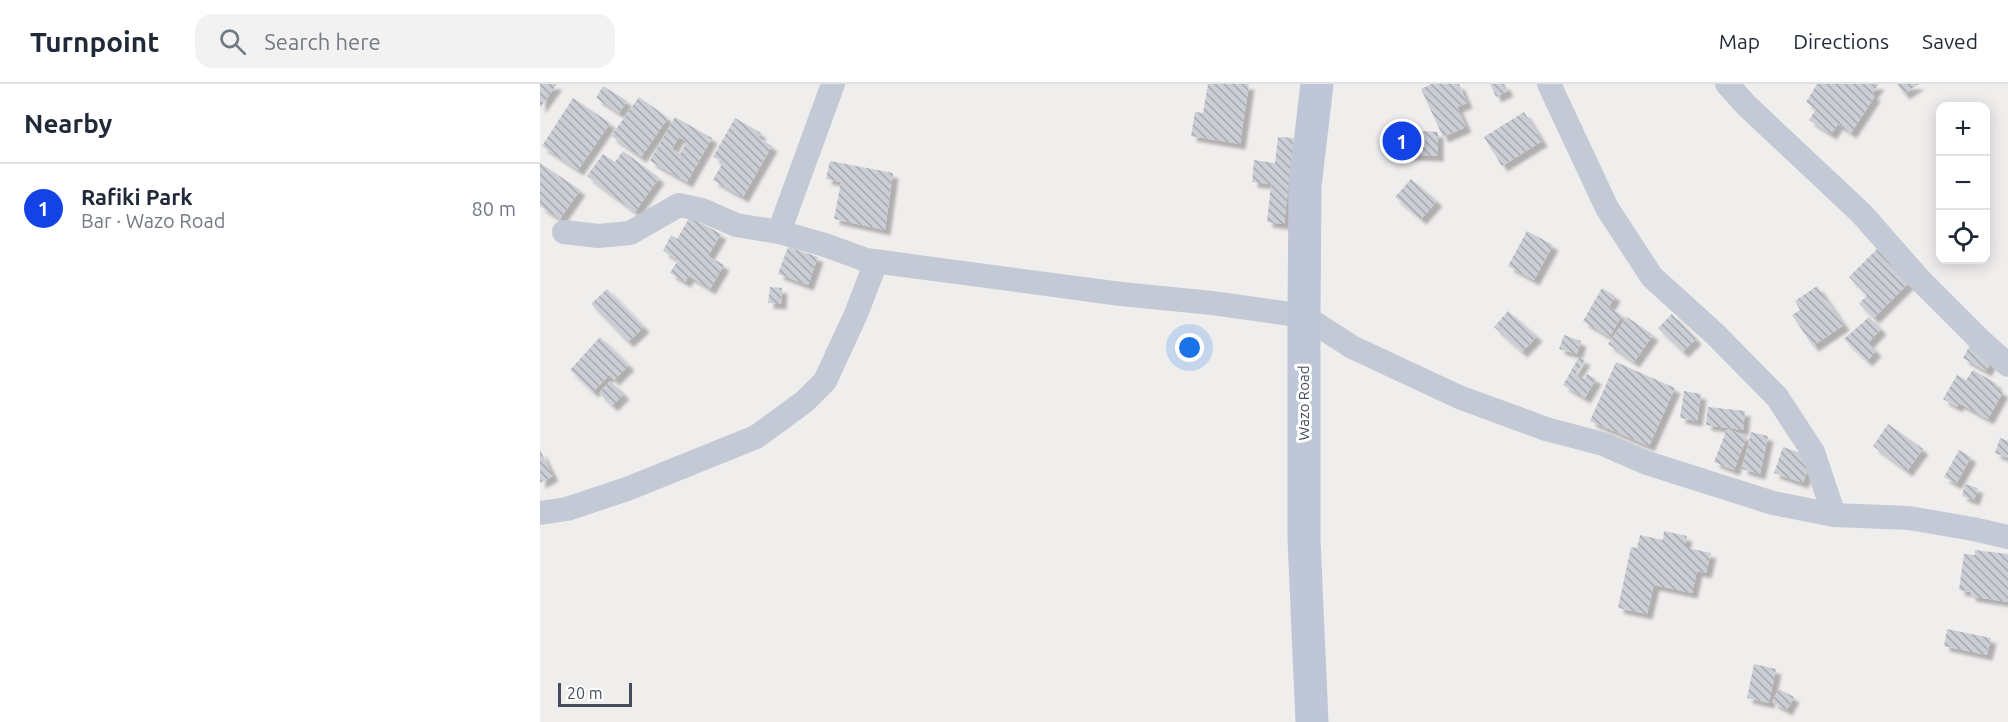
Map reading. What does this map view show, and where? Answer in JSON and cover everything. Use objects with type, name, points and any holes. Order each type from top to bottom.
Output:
[{"type":"main road","name":"Wazo Road","points":[[1312,722],[1304,539],[1305,186],[1317,84]]},
{"type":"street","points":[[779,232],[833,84]]},
{"type":"street","points":[[1549,84],[1607,208],[1652,277],[1716,335],[1777,398],[1813,452],[1834,515]]},
{"type":"street","points":[[1727,84],[1747,106],[1862,214],[1919,279],[2008,365]]},
{"type":"street","points":[[564,232],[598,236],[630,232],[679,205],[702,210],[736,225],[779,232],[876,262],[1304,316],[1352,346],[1459,397],[1546,429],[1603,444],[1647,463],[1773,503],[1834,515],[1909,518],[2008,537]]},
{"type":"street","points":[[540,513],[567,509],[627,489],[756,437],[804,402],[825,381],[856,314],[876,262]]},
{"type":"building","points":[[540,84],[557,84],[540,108]]},
{"type":"building","points":[[1208,84],[1249,84],[1240,144],[1191,136],[1195,112],[1203,113]]},
{"type":"building","points":[[1431,84],[1459,84],[1467,103],[1457,107],[1466,127],[1443,137],[1421,89]]},
{"type":"building","points":[[1490,84],[1504,84],[1508,91],[1496,97]]},
{"type":"building","points":[[1817,84],[1879,84],[1872,94],[1875,96],[1851,133],[1838,124],[1831,134],[1809,120],[1816,109],[1806,102]]},
{"type":"building","points":[[1897,84],[1919,84],[1904,94]]},
{"type":"building","points":[[603,86],[627,101],[619,113],[596,98]]},
{"type":"building","points":[[639,97],[668,118],[641,157],[611,136]]},
{"type":"building","points":[[573,98],[610,123],[578,170],[542,146]]},
{"type":"building","points":[[1524,112],[1542,141],[1502,166],[1484,137]]},
{"type":"building","points":[[675,117],[712,138],[687,182],[650,161]],"holes":[[[679,137],[687,142],[680,154],[672,149]]]},
{"type":"building","points":[[735,118],[761,133],[758,137],[772,146],[743,197],[713,180],[723,162],[713,157]]},
{"type":"building","points":[[1390,129],[1438,132],[1438,156],[1389,154]]},
{"type":"building","points":[[1278,137],[1294,138],[1284,224],[1267,222],[1271,184],[1252,182],[1254,160],[1275,163]]},
{"type":"building","points":[[623,151],[659,178],[635,212],[587,176],[603,154],[615,162]]},
{"type":"building","points":[[830,161],[893,173],[885,230],[834,219],[841,182],[826,179]]},
{"type":"building","points":[[540,163],[580,190],[560,219],[540,206]]},
{"type":"building","points":[[1411,179],[1437,201],[1421,219],[1395,197]]},
{"type":"building","points":[[690,217],[721,234],[708,256],[724,265],[710,289],[689,276],[685,282],[670,273],[678,260],[663,251],[671,235],[677,239]]},
{"type":"building","points":[[1527,231],[1553,245],[1534,280],[1508,266]]},
{"type":"building","points":[[788,247],[818,257],[808,285],[778,274]]},
{"type":"building","points":[[1879,247],[1913,279],[1874,318],[1859,304],[1867,295],[1849,277]]},
{"type":"building","points":[[1817,286],[1844,325],[1813,346],[1792,315],[1800,310],[1795,301]]},
{"type":"building","points":[[770,287],[782,288],[781,304],[768,303]]},
{"type":"building","points":[[1602,288],[1615,296],[1609,307],[1622,315],[1610,337],[1583,321]]},
{"type":"building","points":[[607,289],[644,327],[628,342],[591,304]]},
{"type":"building","points":[[1508,311],[1537,336],[1522,352],[1494,327]]},
{"type":"building","points":[[1672,314],[1696,339],[1683,352],[1658,328]]},
{"type":"building","points":[[1627,317],[1653,335],[1634,362],[1608,344]]},
{"type":"building","points":[[1869,317],[1881,329],[1868,343],[1876,351],[1867,361],[1844,339]]},
{"type":"building","points":[[1564,335],[1581,341],[1577,354],[1559,349]]},
{"type":"building","points":[[600,337],[629,365],[614,380],[609,375],[593,392],[570,370]]},
{"type":"building","points":[[1972,342],[1995,355],[1986,371],[1963,358]]},
{"type":"building","points":[[1579,357],[1585,360],[1576,374],[1584,379],[1587,374],[1596,379],[1585,398],[1563,385]]},
{"type":"building","points":[[1616,362],[1675,388],[1649,446],[1590,421]]},
{"type":"building","points":[[1973,370],[1997,384],[1995,387],[2003,392],[1988,419],[1959,403],[1957,407],[1943,399],[1957,375],[1966,380]]},
{"type":"building","points":[[610,381],[624,394],[612,406],[599,393]]},
{"type":"building","points":[[1684,391],[1701,394],[1697,421],[1680,418]]},
{"type":"building","points":[[1708,407],[1745,411],[1743,430],[1706,425]]},
{"type":"building","points":[[1888,424],[1923,449],[1907,471],[1873,446]]},
{"type":"building","points":[[1727,429],[1747,436],[1734,470],[1714,462]]},
{"type":"building","points":[[1751,432],[1768,436],[1760,474],[1742,469]]},
{"type":"building","points":[[2000,438],[2008,441],[2008,458],[1995,453]]},
{"type":"building","points":[[1783,447],[1812,457],[1803,483],[1774,473]]},
{"type":"building","points":[[540,450],[553,476],[540,483]]},
{"type":"building","points":[[1959,450],[1971,457],[1956,484],[1944,477]]},
{"type":"building","points":[[1965,484],[1978,488],[1974,500],[1962,496]]},
{"type":"building","points":[[1664,531],[1687,536],[1684,547],[1711,553],[1706,573],[1697,571],[1692,593],[1654,585],[1647,614],[1618,608],[1631,547],[1637,548],[1640,535],[1663,540]]},
{"type":"building","points":[[1975,550],[2008,554],[2008,602],[1970,596],[1971,592],[1959,590],[1964,554],[1975,555]]},
{"type":"building","points":[[1947,629],[1991,638],[1987,655],[1944,646]]},
{"type":"building","points":[[1754,664],[1776,669],[1769,703],[1747,698]]},
{"type":"building","points":[[1779,689],[1794,697],[1787,710],[1772,702]]},
{"type":"place","name":"Rafiki Park","points":[[1402,141]]}]
